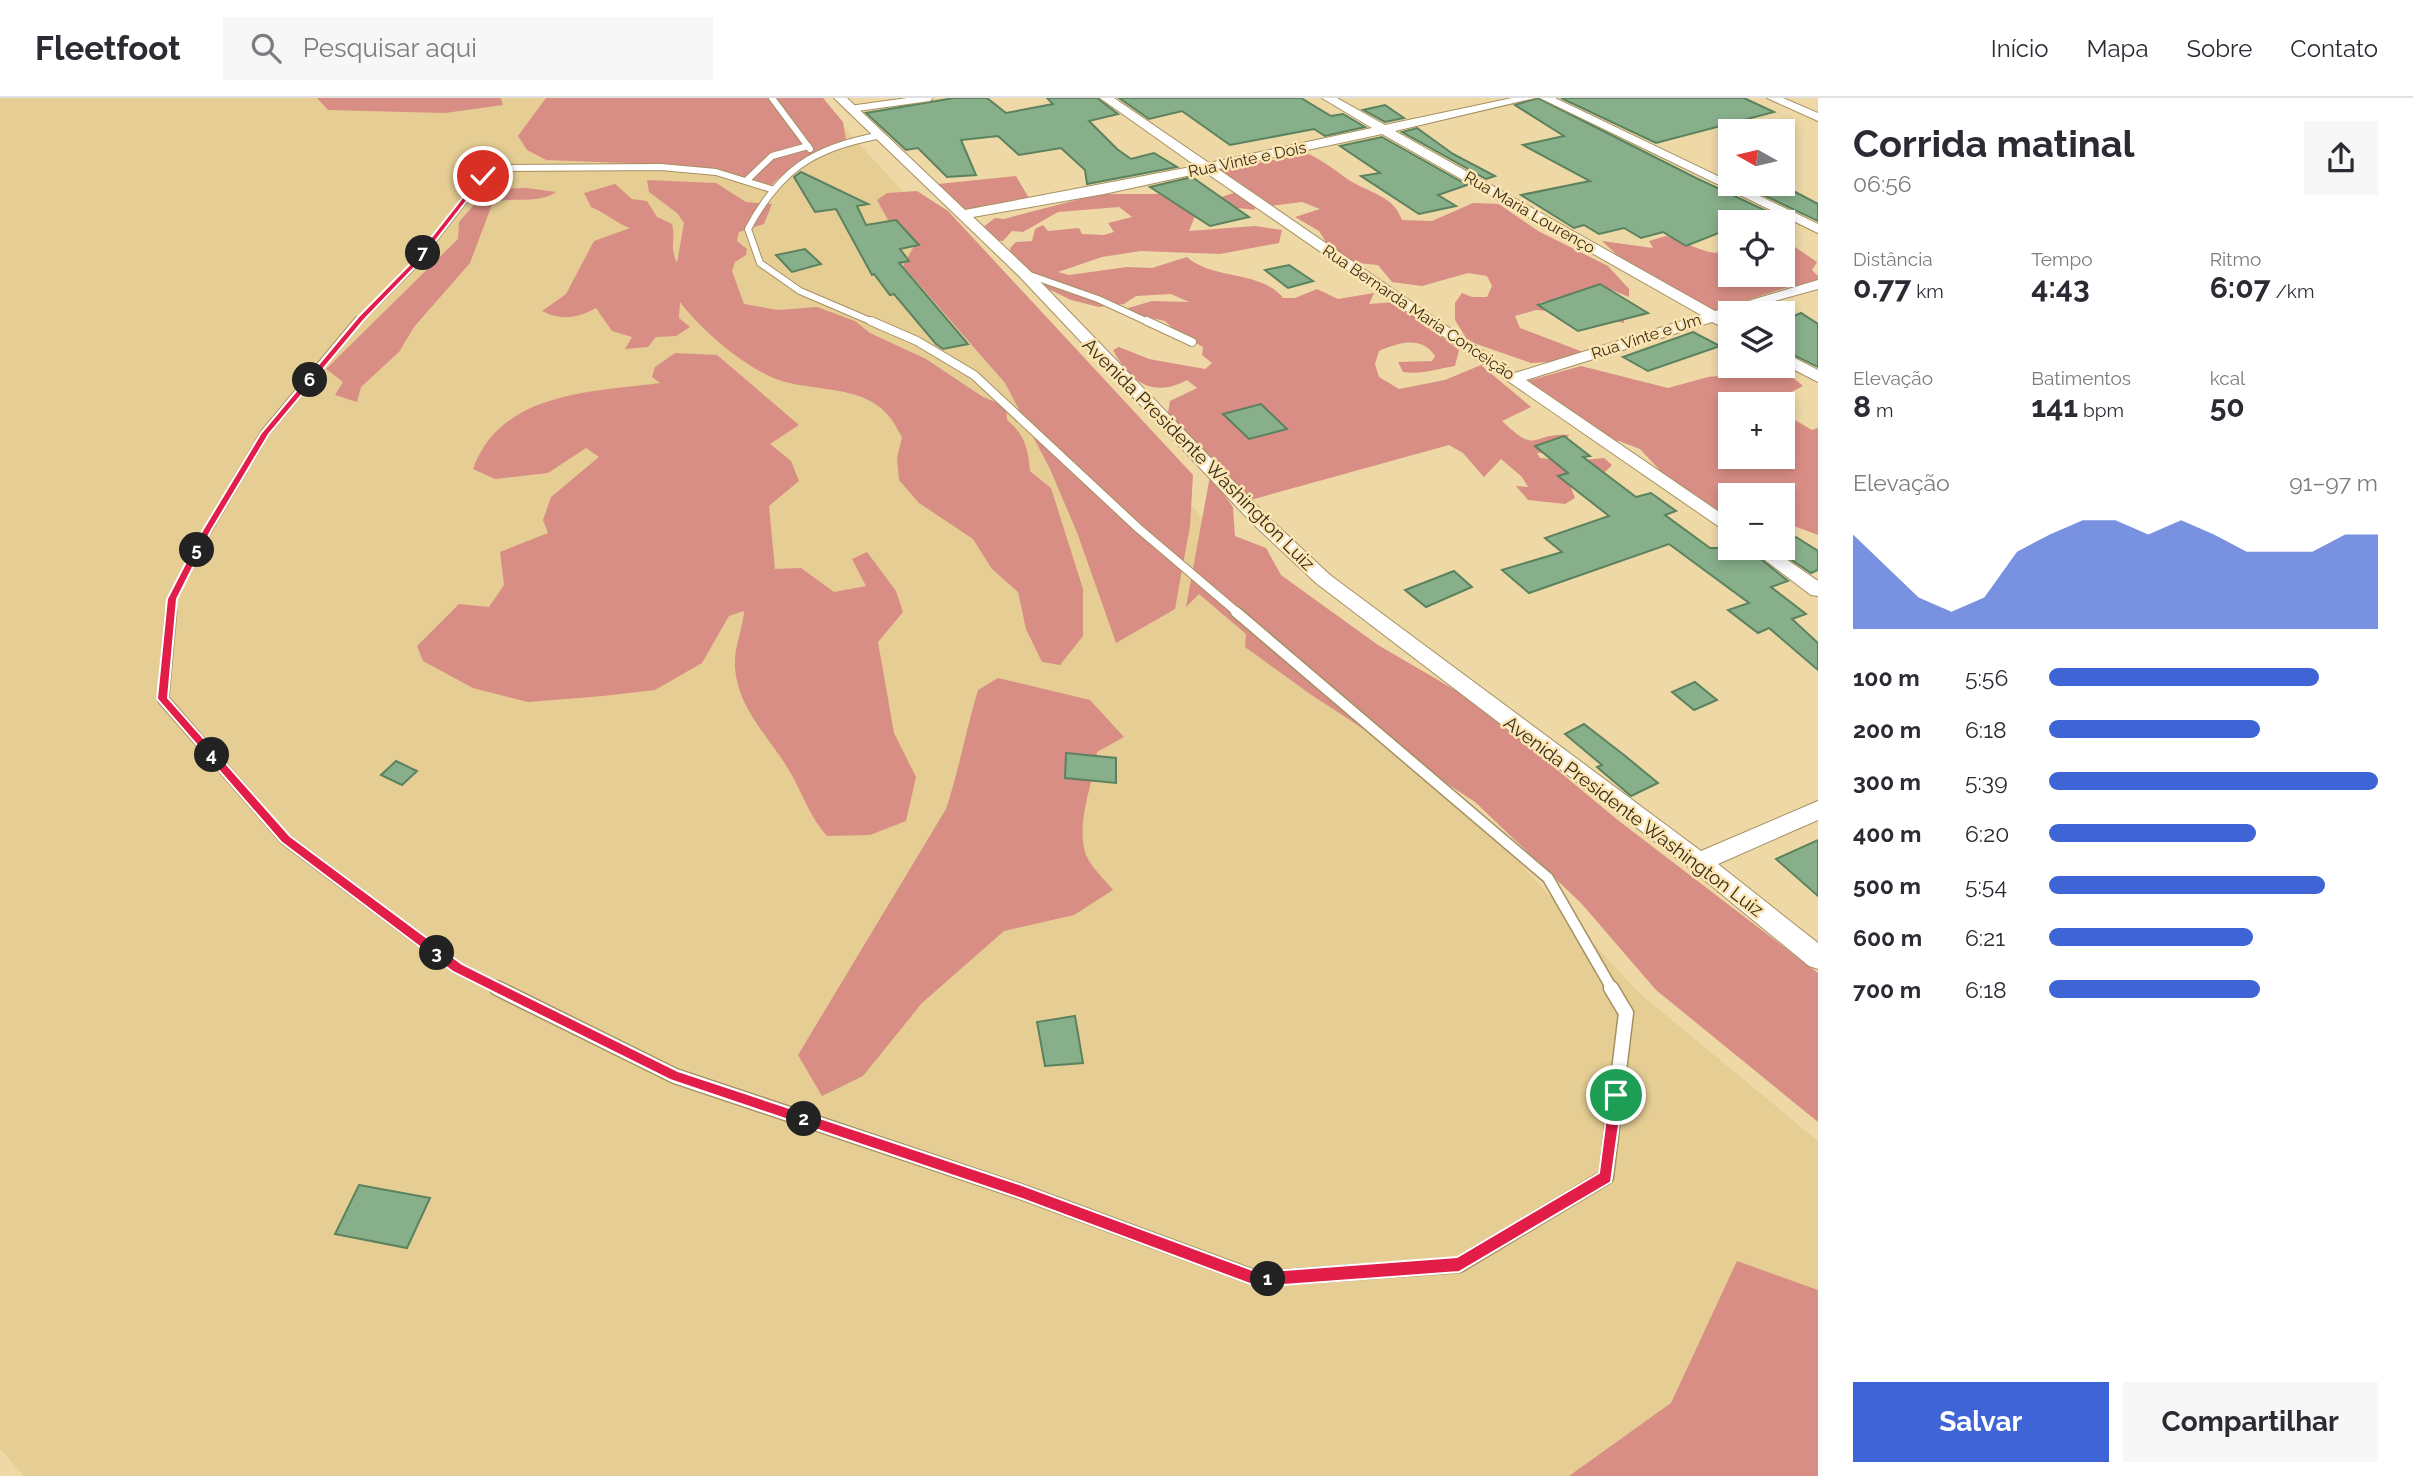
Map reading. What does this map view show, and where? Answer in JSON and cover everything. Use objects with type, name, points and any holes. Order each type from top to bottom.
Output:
[{"type":"street","name":"Rua Bernarda Maria Conceição","points":[[1106,98],[1718,520]]},
{"type":"street","name":"Rua Maria Lourenço","points":[[1328,98],[1718,319]]},
{"type":"street","name":"Rua Vinte e Dois","points":[[964,214],[1206,168],[1529,98]]},
{"type":"street","points":[[1546,98],[1818,229]]},
{"type":"street","points":[[1773,98],[1818,117]]},
{"type":"street","name":"Avenida Presidente Washington Luiz","points":[[845,104],[964,214],[1259,519],[1323,579],[1699,862],[1818,958]]},
{"type":"street","name":"Rua Vinte e Um","points":[[1515,378],[1818,284]]},
{"type":"street","points":[[1795,364],[1818,377]]},
{"type":"street","points":[[1775,560],[1818,590]]},
{"type":"street","points":[[1699,862],[1818,810]]},
{"type":"lane","points":[[772,98],[811,150]]},
{"type":"lane","points":[[845,104],[929,98]]},
{"type":"lane","points":[[746,181],[762,160],[783,151],[811,150],[877,136]]},
{"type":"lane","points":[[771,189],[716,173],[661,167],[498,168],[483,176],[414,265],[361,318],[265,433],[207,531],[172,599],[163,699],[285,839],[457,968],[675,1076],[1022,1192],[1258,1279],[1459,1265],[1606,1177],[1626,1013],[1548,878],[1138,528],[974,375],[917,341],[800,291],[760,263],[748,229],[771,189],[811,150]]},
{"type":"lane","points":[[1024,274],[1098,299],[1192,342]]},
{"type":"shaded area","points":[[0,98],[817,98],[1639,993],[1818,1141],[1818,1476],[24,1476],[0,1449]]},
{"type":"shaded area","points":[[317,98],[501,98],[503,105],[445,113],[328,110]]},
{"type":"shaded area","points":[[546,98],[823,98],[843,122],[847,147],[795,164],[771,185],[678,165],[546,160],[527,150],[518,136]]},
{"type":"shaded area","points":[[1309,154],[1354,183],[1386,199],[1398,211],[1402,220],[1432,221],[1473,203],[1499,204],[1538,231],[1608,266],[1629,289],[1629,297],[1602,286],[1639,316],[1624,315],[1624,323],[1558,303],[1540,302],[1549,311],[1536,310],[1515,316],[1520,328],[1583,352],[1549,362],[1531,363],[1468,341],[1455,320],[1455,303],[1462,293],[1472,297],[1487,297],[1492,286],[1487,276],[1468,273],[1422,286],[1392,282],[1378,265],[1338,261],[1323,254],[1327,244],[1319,231],[1295,217],[1320,209],[1302,202],[1270,206],[1219,169]]},
{"type":"shaded area","points":[[1016,176],[1029,198],[965,213],[938,184]]},
{"type":"shaded area","points":[[647,180],[716,183],[746,202],[772,204],[764,224],[739,232],[737,241],[747,249],[746,255],[735,262],[732,271],[744,304],[778,310],[817,307],[855,321],[870,333],[926,359],[983,397],[1006,406],[1007,420],[1024,442],[1030,471],[1051,488],[1083,589],[1083,636],[1060,665],[1042,662],[1026,629],[1018,592],[992,569],[973,539],[919,503],[899,480],[897,458],[902,437],[889,416],[876,404],[849,393],[789,383],[763,373],[724,346],[699,324],[680,302],[679,318],[690,327],[676,336],[656,337],[648,347],[625,349],[632,337],[612,331],[596,308],[569,317],[542,311],[566,294],[594,241],[630,228],[591,207],[584,193],[615,184],[632,199],[647,201],[657,217],[672,224],[673,252],[677,263],[684,223],[677,213],[649,192]]},
{"type":"shaded area","points":[[527,188],[556,192],[542,198],[493,202],[470,263],[414,327],[399,352],[361,387],[357,402],[335,395],[343,382],[326,369],[458,239],[459,222],[488,189]]},
{"type":"shaded area","points":[[917,191],[948,211],[1193,475],[1190,526],[1175,609],[1116,643],[1078,535],[1050,469],[1005,383],[903,266],[914,246],[888,220],[877,200],[887,193]]},
{"type":"shaded area","points":[[1237,192],[1254,204],[1255,210],[1229,207],[1195,216],[1189,231],[1255,226],[1282,230],[1279,243],[1220,254],[1141,251],[1102,257],[1058,272],[1069,275],[1127,267],[1152,268],[1187,257],[1209,269],[1262,283],[1283,298],[1295,298],[1317,289],[1338,299],[1374,293],[1369,304],[1396,302],[1459,350],[1455,366],[1410,373],[1403,372],[1398,362],[1432,361],[1435,356],[1429,349],[1416,343],[1394,345],[1379,351],[1375,364],[1379,377],[1399,389],[1445,380],[1481,365],[1531,407],[1502,421],[1514,432],[1529,440],[1569,435],[1560,451],[1537,453],[1540,458],[1572,461],[1604,458],[1612,465],[1599,478],[1568,471],[1567,477],[1575,498],[1565,504],[1528,500],[1516,486],[1528,487],[1522,477],[1501,459],[1484,477],[1463,453],[1449,445],[1247,501],[1168,413],[1170,401],[1197,388],[1187,380],[1163,388],[1143,384],[1127,370],[1113,350],[1119,347],[1149,359],[1205,369],[1212,363],[1202,355],[1203,347],[1178,333],[1165,321],[1118,311],[1152,301],[1189,302],[1171,294],[1136,296],[1124,304],[1099,307],[1071,300],[1040,285],[1011,253],[1010,248],[1016,242],[1032,241],[1035,229],[1043,225],[1048,231],[1079,228],[1082,234],[1104,235],[1114,232],[1108,223],[1132,217],[1119,207],[1058,212],[1023,232],[1012,231],[1003,241],[991,240],[982,228],[995,218],[1004,219],[1099,194],[1164,194],[1209,201]]},
{"type":"shaded area","points":[[1666,236],[1709,252],[1718,251],[1718,287],[1788,287],[1745,301],[1718,301],[1718,310],[1715,311],[1617,255],[1602,241],[1653,248],[1649,241]]},
{"type":"shaded area","points":[[1795,247],[1817,262],[1812,270],[1818,276],[1818,290],[1795,287]]},
{"type":"shaded area","points":[[675,353],[717,355],[799,425],[770,444],[791,461],[799,481],[769,506],[775,569],[801,568],[834,592],[866,586],[852,559],[867,552],[896,591],[903,612],[878,642],[894,733],[916,777],[906,821],[870,835],[827,836],[821,829],[786,765],[756,723],[741,693],[736,677],[735,659],[744,611],[729,616],[702,663],[655,690],[528,702],[473,688],[423,661],[417,646],[459,604],[489,607],[504,585],[500,552],[548,533],[543,520],[551,497],[599,457],[586,448],[548,473],[495,479],[473,469],[486,444],[504,424],[526,410],[551,400],[605,389],[660,383],[652,377],[655,367]]},
{"type":"shaded area","points":[[1581,366],[1668,388],[1718,376],[1794,378],[1803,386],[1791,392],[1718,392],[1718,469],[1795,469],[1795,420],[1812,430],[1818,428],[1818,535],[1795,526],[1795,483],[1718,483],[1718,511],[1669,480],[1640,449],[1619,441],[1603,443],[1527,381]]},
{"type":"shaded area","points":[[1210,476],[1233,507],[1235,536],[1266,548],[1281,575],[1378,645],[1474,701],[1619,821],[1818,973],[1818,1122],[1656,990],[1581,903],[1475,802],[1310,694],[1245,647],[1246,634],[1199,594],[1186,607]]},
{"type":"shaded area","points":[[998,678],[1090,700],[1124,737],[1097,752],[1083,830],[1083,843],[1088,860],[1113,890],[1074,915],[1004,931],[922,1003],[863,1076],[822,1096],[798,1055],[946,809],[978,690]]},
{"type":"shaded area","points":[[1737,1261],[1818,1290],[1818,1476],[1569,1476],[1671,1403]]},
{"type":"building","points":[[954,98],[987,98],[1006,113],[1053,104],[1047,98],[1097,98],[1118,114],[1089,121],[1117,149],[1131,159],[1154,153],[1177,167],[1087,184],[1085,170],[1061,148],[1019,155],[998,136],[961,140],[976,175],[947,177],[918,148],[906,150],[866,113]]},
{"type":"building","points":[[1119,98],[1301,98],[1331,116],[1343,114],[1365,127],[1325,136],[1314,129],[1230,145],[1182,111],[1149,119]]},
{"type":"building","points":[[1538,98],[1718,188],[1718,196],[1734,196],[1764,210],[1718,210],[1718,233],[1686,246],[1663,232],[1641,238],[1624,228],[1599,234],[1584,225],[1574,228],[1521,195],[1590,181],[1523,145],[1564,136],[1515,105]]},
{"type":"building","points":[[1561,98],[1744,98],[1774,112],[1747,119],[1718,119],[1718,127],[1656,143]]},
{"type":"building","points":[[1385,105],[1404,118],[1385,122],[1363,110]]},
{"type":"building","points":[[1417,128],[1453,154],[1495,176],[1486,179],[1402,132]]},
{"type":"building","points":[[1382,137],[1467,185],[1438,195],[1456,206],[1419,214],[1361,176],[1380,173],[1340,146]]},
{"type":"building","points":[[801,172],[868,204],[857,206],[866,225],[896,220],[919,245],[900,249],[909,261],[899,263],[968,344],[943,349],[936,344],[894,294],[890,295],[874,274],[872,275],[836,209],[815,212],[794,177]]},
{"type":"building","points":[[1192,177],[1249,217],[1210,226],[1150,187]]},
{"type":"building","points":[[1796,192],[1818,204],[1818,221],[1765,196],[1796,196]]},
{"type":"building","points":[[805,249],[821,264],[792,272],[776,255]]},
{"type":"building","points":[[1289,265],[1313,281],[1288,288],[1265,270]]},
{"type":"building","points":[[1600,284],[1648,313],[1578,331],[1538,305]]},
{"type":"building","points":[[1801,313],[1818,324],[1818,367],[1795,356],[1795,316]]},
{"type":"building","points":[[1693,332],[1718,345],[1648,371],[1623,357]]},
{"type":"building","points":[[1261,404],[1287,429],[1249,439],[1223,414]]},
{"type":"building","points":[[1564,436],[1590,456],[1583,457],[1636,497],[1651,493],[1676,511],[1665,515],[1710,548],[1718,548],[1718,560],[1762,560],[1788,581],[1771,587],[1806,614],[1792,619],[1818,643],[1818,670],[1769,628],[1758,633],[1728,610],[1749,603],[1669,544],[1529,593],[1502,570],[1562,552],[1545,538],[1609,516],[1558,476],[1568,473],[1535,446]]},
{"type":"building","points":[[1795,537],[1818,551],[1818,570],[1811,573],[1792,560],[1795,560]]},
{"type":"building","points":[[1454,571],[1472,587],[1426,607],[1405,590]]},
{"type":"building","points":[[1695,682],[1717,700],[1694,710],[1672,692]]},
{"type":"building","points":[[1584,724],[1658,783],[1631,796],[1597,767],[1602,765],[1565,734]]},
{"type":"building","points":[[1066,753],[1116,758],[1116,783],[1065,778]]},
{"type":"building","points":[[396,761],[417,771],[402,785],[381,775]]},
{"type":"building","points":[[1818,840],[1818,896],[1776,859]]},
{"type":"building","points":[[1075,1016],[1083,1063],[1045,1066],[1037,1022]]},
{"type":"building","points":[[359,1185],[430,1198],[407,1248],[335,1234]]},
{"type":"route","points":[[483,176],[414,265],[361,318],[265,433],[207,531],[172,599],[163,699],[285,839],[457,968],[675,1076],[1022,1192],[1258,1279],[1459,1265],[1606,1177],[1616,1095]]}]
